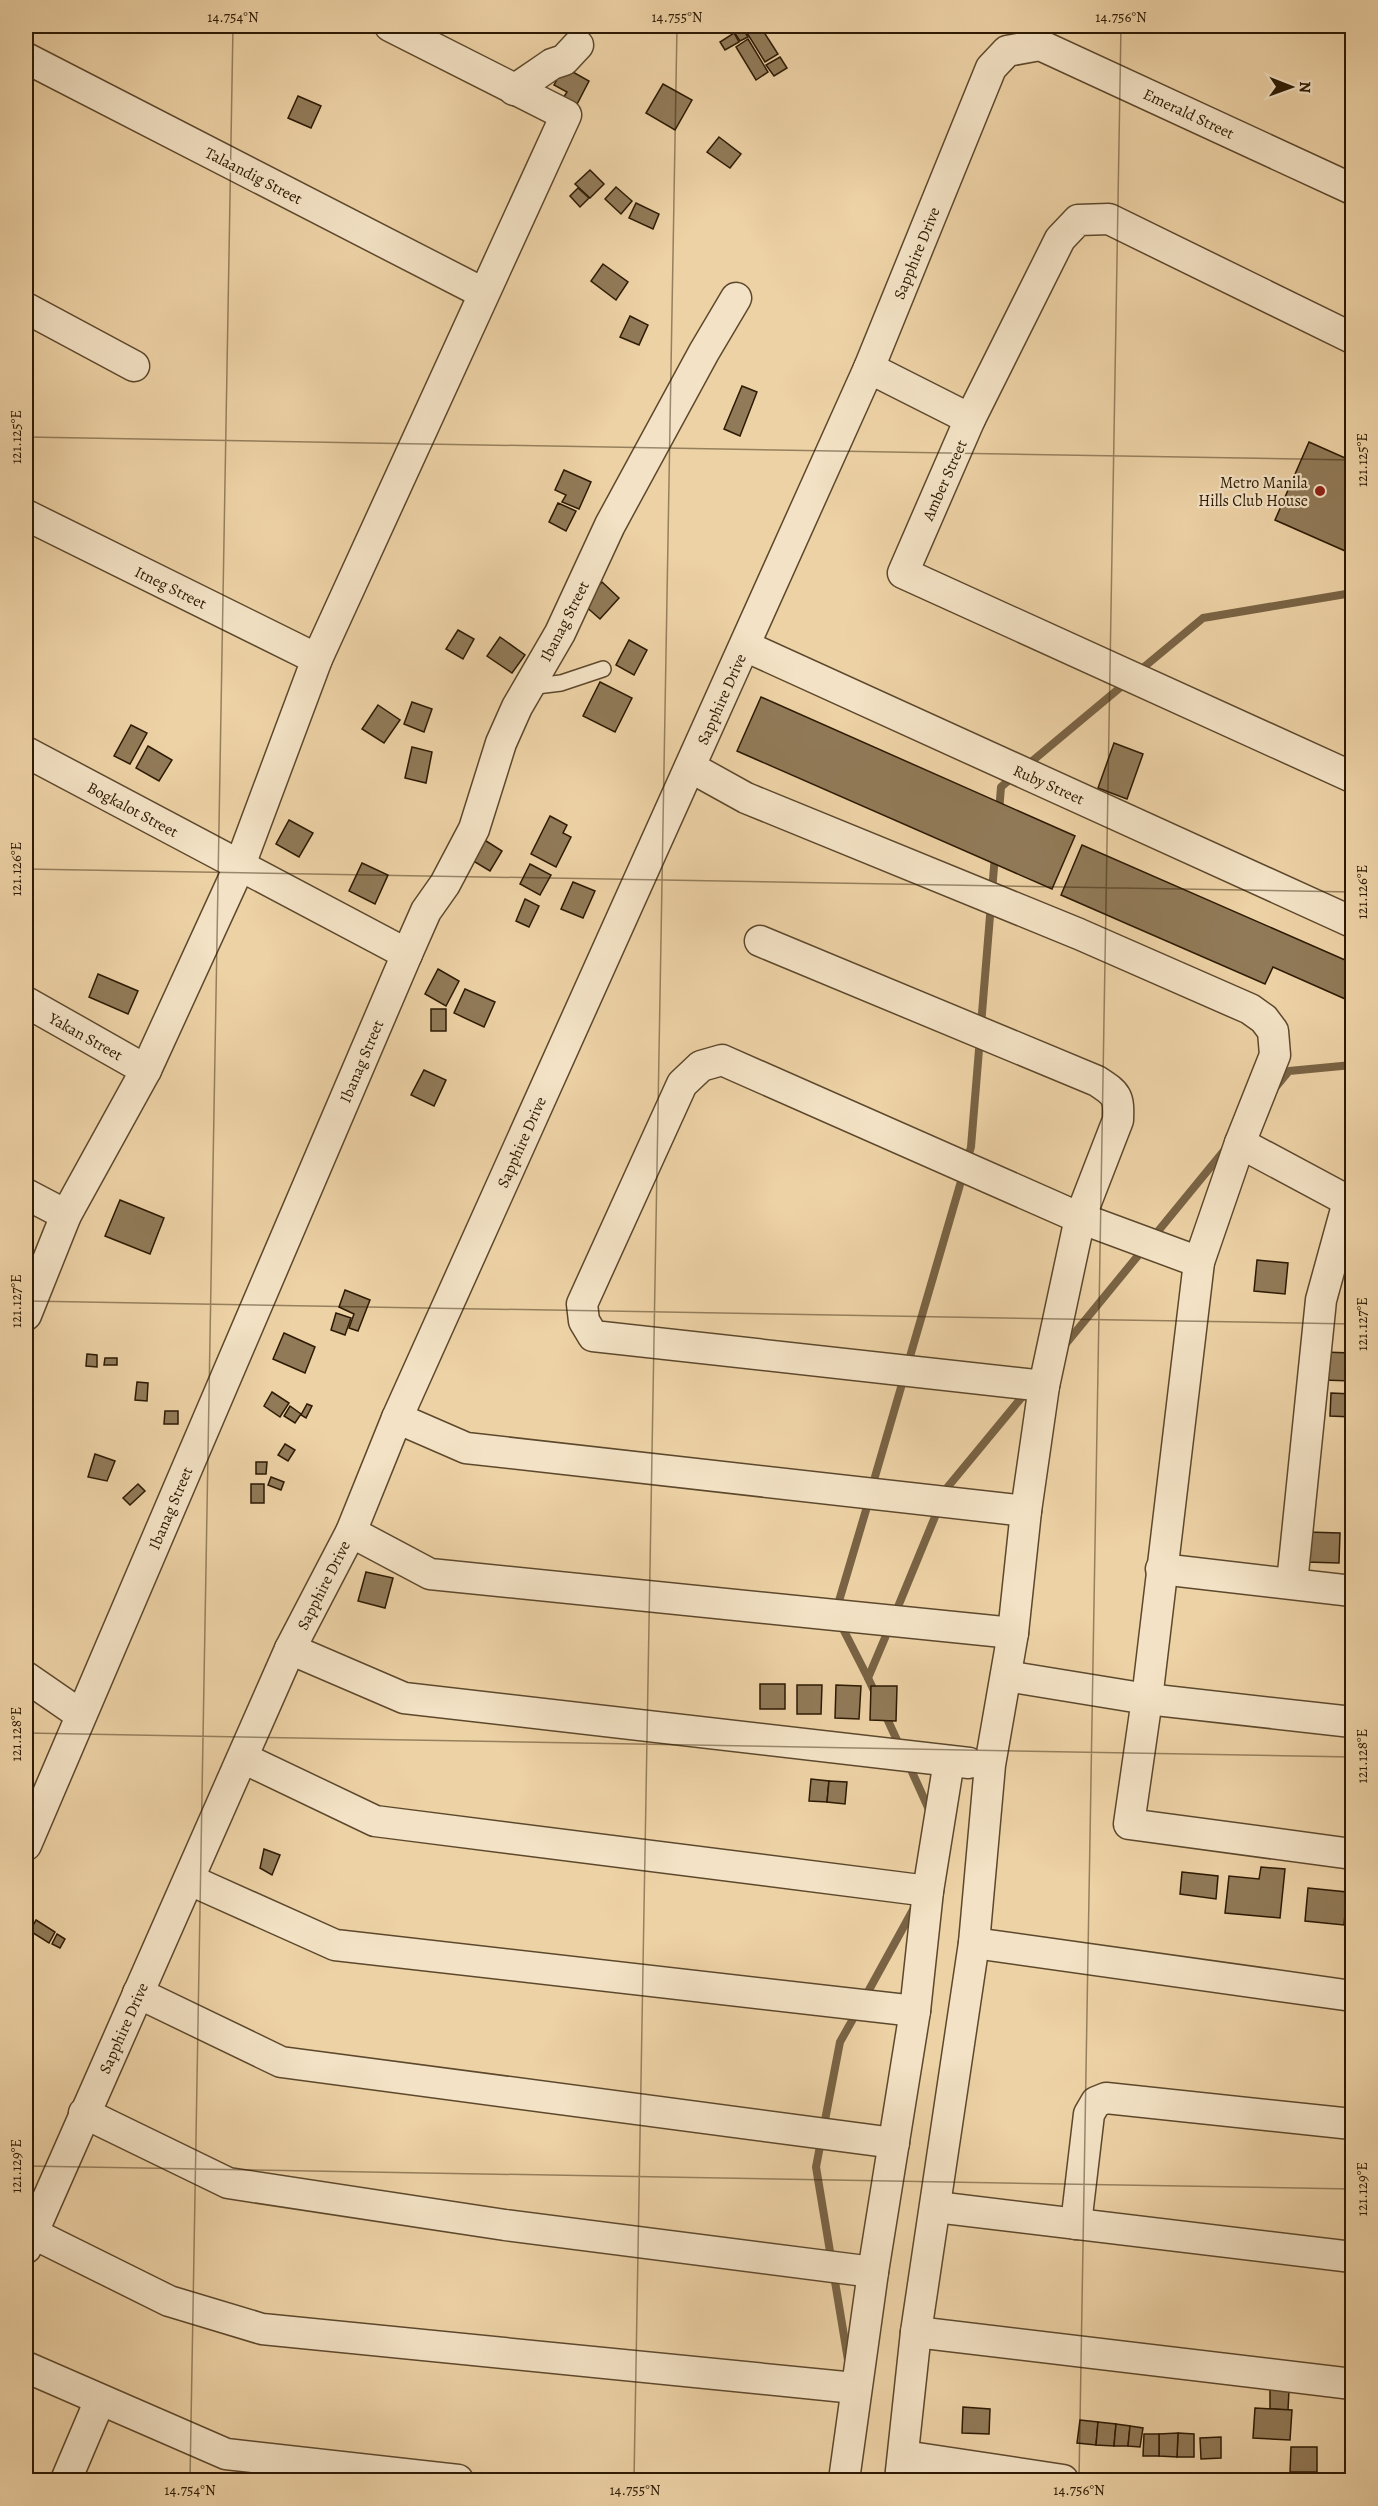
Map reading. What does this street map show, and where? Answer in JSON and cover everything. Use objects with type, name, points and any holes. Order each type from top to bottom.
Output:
[{"type":"street","points":[[26,1315],[66,1215],[146,1070],[240,865],[317,659],[483,292],[566,116],[390,26]]},
{"type":"street","points":[[514,90],[552,64],[564,60],[578,45]]},
{"type":"street","name":"Emerald Street","points":[[1024,47],[1040,45],[1353,189]]},
{"type":"street","name":"Sapphire Drive","points":[[29,2240],[291,1649],[351,1532],[397,1418],[869,368],[991,68],[1007,51],[1024,47]]},
{"type":"street","name":"Talaandig Street","points":[[26,58],[483,292]]},
{"type":"street","name":"Amber Street","points":[[1353,338],[1109,219],[1078,220],[1060,239],[970,419],[903,573],[1353,777]]},
{"type":"street","name":"Ibanag Street","points":[[26,1845],[406,954],[426,911],[445,885],[474,829],[501,743],[528,687],[560,633],[610,525],[736,298]]},
{"type":"street","points":[[26,308],[134,366]]},
{"type":"street","points":[[869,368],[970,419]]},
{"type":"street","name":"Itneg Street","points":[[26,515],[317,659]]},
{"type":"street","name":"Ruby Street","points":[[745,646],[1353,922]]},
{"type":"street","name":"Bogkalot Street","points":[[26,752],[406,954]]},
{"type":"street","points":[[690,767],[746,798],[1079,934],[1257,1014],[1273,1031],[1275,1055],[1240,1143],[1199,1262],[1147,1699],[1129,1824],[1353,1854]]},
{"type":"street","points":[[760,941],[1097,1081],[1115,1092],[1119,1102],[1118,1120],[1080,1218],[1044,1386],[1026,1511],[1012,1634],[990,1765],[974,1943],[916,2332],[902,2468],[1052,2480]]},
{"type":"street","name":"Yakan Street","points":[[26,1002],[146,1070]]},
{"type":"street","points":[[1044,1386],[593,1336],[584,1321],[582,1304],[682,1084],[701,1066],[722,1060],[1080,1218],[1199,1262]]},
{"type":"street","points":[[1240,1143],[1350,1202],[1321,1300],[1292,1583]]},
{"type":"street","points":[[26,1194],[66,1215]]},
{"type":"street","points":[[397,1418],[466,1448],[1026,1511]]},
{"type":"street","points":[[351,1532],[430,1574],[1012,1634]]},
{"type":"street","points":[[1161,1569],[1353,1591]]},
{"type":"street","points":[[291,1649],[404,1698],[990,1765]]},
{"type":"street","points":[[1006,1676],[1147,1699],[1353,1722]]},
{"type":"street","points":[[26,1677],[81,1715]]},
{"type":"street","points":[[243,1758],[375,1821],[928,1891]]},
{"type":"street","points":[[844,2481],[855,2388],[915,2011],[928,1891],[950,1761]]},
{"type":"street","points":[[190,1880],[336,1945],[915,2011]]},
{"type":"street","points":[[974,1943],[1353,1996]]},
{"type":"street","points":[[138,1993],[281,2062],[894,2143]]},
{"type":"street","points":[[1076,2224],[1089,2114],[1096,2102],[1106,2098],[1353,2124]]},
{"type":"street","points":[[84,2114],[228,2183],[517,2226],[873,2272]]},
{"type":"street","points":[[936,2207],[1353,2257]]},
{"type":"street","points":[[29,2240],[169,2301],[262,2329],[855,2388]]},
{"type":"street","points":[[916,2332],[1353,2384]]},
{"type":"street","points":[[26,2367],[226,2454],[458,2481]]},
{"type":"street","points":[[66,2481],[100,2400]]},
{"type":"lane","points":[[528,687],[561,683],[603,669]]},
{"type":"building","points":[[741,26],[748,37],[740,41],[732,29]]},
{"type":"building","points":[[760,26],[778,54],[765,62],[747,33]]},
{"type":"building","points":[[734,33],[739,42],[725,50],[720,42]]},
{"type":"building","points":[[748,39],[768,72],[756,80],[736,47]]},
{"type":"building","points":[[780,57],[787,68],[774,76],[766,65]]},
{"type":"building","points":[[564,67],[589,81],[574,110],[560,103],[567,92],[554,85]]},
{"type":"building","points":[[663,84],[692,100],[675,130],[646,113]]},
{"type":"building","points":[[298,96],[321,106],[311,128],[288,118]]},
{"type":"building","points":[[719,137],[741,154],[730,168],[707,152]]},
{"type":"building","points":[[590,170],[604,184],[590,198],[575,184]]},
{"type":"building","points":[[616,187],[632,201],[621,214],[605,199]]},
{"type":"building","points":[[578,188],[589,198],[580,207],[570,196]]},
{"type":"building","points":[[636,203],[659,214],[653,229],[629,218]]},
{"type":"building","points":[[603,264],[628,282],[616,300],[591,281]]},
{"type":"building","points":[[630,316],[648,325],[639,345],[620,337]]},
{"type":"building","points":[[742,386],[757,392],[740,436],[724,429]]},
{"type":"building","name":"Metro Manila Hills Club House","points":[[1309,442],[1352,461],[1352,554],[1275,520]]},
{"type":"building","points":[[564,470],[591,482],[579,509],[562,502],[566,495],[555,490]]},
{"type":"building","points":[[558,503],[576,511],[566,531],[549,522]]},
{"type":"building","points":[[602,582],[619,598],[600,619],[583,604]]},
{"type":"building","points":[[458,630],[474,639],[463,659],[446,649]]},
{"type":"building","points":[[500,637],[525,655],[512,673],[487,656]]},
{"type":"building","points":[[629,640],[647,650],[634,675],[616,665]]},
{"type":"building","points":[[600,682],[632,698],[615,732],[583,716]]},
{"type":"building","points":[[761,697],[1075,836],[1052,889],[737,751]]},
{"type":"building","points":[[412,702],[432,709],[424,732],[404,724]]},
{"type":"building","points":[[378,705],[400,720],[384,743],[362,729]]},
{"type":"building","points":[[131,725],[147,733],[130,764],[114,756]]},
{"type":"building","points":[[1114,743],[1143,754],[1127,799],[1098,788]]},
{"type":"building","points":[[148,746],[172,760],[159,781],[136,768]]},
{"type":"building","points":[[412,747],[432,752],[426,783],[405,778]]},
{"type":"building","points":[[550,816],[567,825],[563,833],[571,837],[556,867],[531,854]]},
{"type":"building","points":[[289,820],[313,833],[299,857],[276,844]]},
{"type":"building","points":[[483,839],[502,851],[490,871],[470,859]]},
{"type":"building","points":[[1082,845],[1352,963],[1352,1002],[1273,967],[1265,984],[1061,895]]},
{"type":"building","points":[[362,863],[388,875],[375,904],[349,891]]},
{"type":"building","points":[[530,864],[551,875],[540,895],[520,884]]},
{"type":"building","points":[[573,882],[595,891],[583,918],[561,909]]},
{"type":"building","points":[[525,899],[539,906],[529,927],[516,921]]},
{"type":"building","points":[[438,969],[459,981],[446,1006],[425,994]]},
{"type":"building","points":[[98,974],[138,991],[128,1014],[89,997]]},
{"type":"building","points":[[465,989],[495,1002],[484,1027],[454,1013]]},
{"type":"building","points":[[431,1009],[446,1009],[446,1031],[431,1031]]},
{"type":"building","points":[[424,1070],[446,1080],[434,1106],[411,1095]]},
{"type":"building","points":[[120,1200],[164,1218],[150,1254],[105,1236]]},
{"type":"building","points":[[1257,1260],[1288,1263],[1285,1294],[1254,1291]]},
{"type":"building","points":[[345,1290],[370,1300],[358,1331],[349,1328],[354,1314],[339,1307]]},
{"type":"building","points":[[336,1313],[351,1318],[345,1335],[331,1330]]},
{"type":"building","points":[[284,1333],[315,1347],[305,1373],[273,1359]]},
{"type":"building","points":[[1323,1352],[1352,1353],[1352,1381],[1323,1380]]},
{"type":"building","points":[[87,1354],[97,1355],[97,1367],[86,1366]]},
{"type":"building","points":[[105,1358],[117,1358],[117,1365],[104,1365]]},
{"type":"building","points":[[137,1382],[148,1383],[147,1401],[135,1400]]},
{"type":"building","points":[[272,1392],[289,1403],[280,1417],[264,1406]]},
{"type":"building","points":[[1331,1393],[1352,1394],[1352,1417],[1330,1416]]},
{"type":"building","points":[[307,1404],[312,1406],[306,1418],[301,1415]]},
{"type":"building","points":[[290,1406],[301,1414],[295,1423],[284,1416]]},
{"type":"building","points":[[165,1411],[178,1411],[178,1424],[164,1424]]},
{"type":"building","points":[[285,1444],[295,1450],[288,1461],[278,1455]]},
{"type":"building","points":[[95,1454],[115,1461],[107,1481],[88,1477]]},
{"type":"building","points":[[256,1462],[267,1462],[266,1474],[256,1474]]},
{"type":"building","points":[[271,1477],[284,1482],[281,1490],[268,1485]]},
{"type":"building","points":[[138,1484],[145,1491],[130,1505],[123,1498]]},
{"type":"building","points":[[251,1484],[264,1484],[264,1503],[251,1503]]},
{"type":"building","points":[[1307,1532],[1340,1533],[1339,1563],[1306,1562]]},
{"type":"building","points":[[366,1572],[393,1578],[385,1608],[358,1601]]},
{"type":"building","points":[[760,1684],[785,1684],[785,1709],[760,1709]]},
{"type":"building","points":[[797,1685],[822,1685],[821,1714],[797,1714]]},
{"type":"building","points":[[836,1685],[861,1686],[859,1719],[835,1718]]},
{"type":"building","points":[[871,1686],[897,1686],[896,1721],[870,1720]]},
{"type":"building","points":[[811,1779],[829,1781],[827,1802],[809,1801]]},
{"type":"building","points":[[829,1781],[847,1782],[845,1804],[827,1802]]},
{"type":"building","points":[[264,1849],[280,1855],[272,1875],[260,1868]]},
{"type":"building","points":[[1261,1867],[1285,1869],[1280,1918],[1225,1913],[1229,1876],[1259,1879]]},
{"type":"building","points":[[1182,1872],[1218,1876],[1216,1899],[1180,1894]]},
{"type":"building","points":[[1308,1888],[1347,1892],[1344,1925],[1305,1921]]},
{"type":"building","points":[[36,1920],[55,1932],[49,1943],[30,1931]]},
{"type":"building","points":[[57,1934],[65,1939],[60,1948],[52,1944]]},
{"type":"building","points":[[1270,2389],[1289,2390],[1288,2410],[1270,2409]]},
{"type":"building","points":[[963,2407],[990,2409],[989,2434],[962,2433]]},
{"type":"building","points":[[1255,2408],[1292,2410],[1290,2440],[1253,2438]]},
{"type":"building","points":[[1080,2420],[1098,2422],[1096,2445],[1077,2443]]},
{"type":"building","points":[[1098,2422],[1116,2424],[1114,2446],[1096,2445]]},
{"type":"building","points":[[1116,2424],[1130,2426],[1128,2446],[1114,2446]]},
{"type":"building","points":[[1130,2426],[1143,2428],[1140,2447],[1128,2446]]},
{"type":"building","points":[[1178,2433],[1194,2434],[1194,2457],[1177,2457]]},
{"type":"building","points":[[1178,2433],[1177,2457],[1159,2456],[1159,2434]]},
{"type":"building","points":[[1144,2434],[1159,2434],[1159,2456],[1143,2456]]},
{"type":"building","points":[[1221,2437],[1221,2458],[1201,2459],[1200,2438]]},
{"type":"building","points":[[1291,2447],[1317,2447],[1317,2472],[1290,2472]]},
{"type":"waterway","points":[[1138,672],[1203,618],[1352,593]]},
{"type":"waterway","points":[[1025,767],[1128,681]]},
{"type":"waterway","points":[[999,812],[1001,787],[1015,775]]},
{"type":"waterway","points":[[872,1487],[971,1147],[995,855]]},
{"type":"waterway","points":[[1275,1088],[1289,1071],[1352,1065]]},
{"type":"waterway","points":[[1064,1346],[1227,1147]]},
{"type":"waterway","points":[[944,1495],[946,1489],[1027,1391]]},
{"type":"waterway","points":[[836,1611],[869,1500]]},
{"type":"waterway","points":[[895,1614],[939,1507]]},
{"type":"waterway","points":[[840,1623],[868,1678]]},
{"type":"waterway","points":[[876,1695],[868,1678],[890,1626]]},
{"type":"waterway","points":[[884,1712],[901,1749]]},
{"type":"waterway","points":[[908,1763],[931,1814]]},
{"type":"waterway","points":[[864,1999],[914,1908]]},
{"type":"waterway","points":[[848,2360],[816,2167],[840,2042],[858,2010]]},
{"type":"place","name":"Metro Manila Hills Club House","points":[[1320,491]]}]
